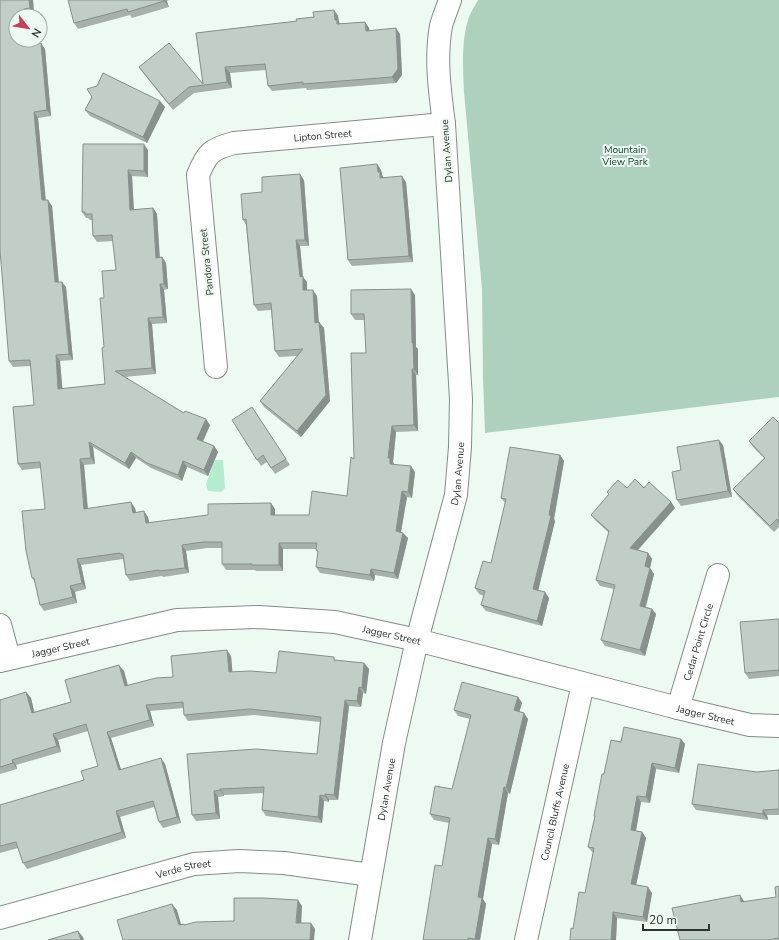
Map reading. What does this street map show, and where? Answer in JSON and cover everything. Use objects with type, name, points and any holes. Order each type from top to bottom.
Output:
[{"type":"street","name":"Dylan Avenue","points":[[360,940],[394,743],[417,640],[456,495],[460,447],[460,399],[444,124],[439,85],[438,49],[442,26],[450,0]]},
{"type":"street","name":"Lipton Street","points":[[205,159],[218,147],[234,143],[444,124]]},
{"type":"street","name":"Pandora Street","points":[[205,159],[198,175],[216,366]]},
{"type":"street","name":"Cedar Point Circle","points":[[678,708],[718,575]]},
{"type":"street","name":"Jagger Street","points":[[5,660],[177,620],[259,617],[335,622],[417,640],[583,684],[750,725],[779,726]]},
{"type":"street","points":[[0,625],[5,660]]},
{"type":"street","name":"Council Bluffs Avenue","points":[[526,940],[583,684]]},
{"type":"street","name":"Verde Street","points":[[0,918],[194,864],[239,861],[284,863],[371,875]]},
{"type":"green space","name":"Mountain View Park","points":[[478,0],[779,0],[779,397],[485,433],[482,289],[464,92],[463,64],[466,26]]},
{"type":"shaded area","points":[[215,460],[223,460],[225,488],[221,492],[208,491],[206,484]]},
{"type":"building","points":[[0,0],[29,0],[30,8],[8,8],[8,48],[41,48],[47,110],[34,112],[42,200],[48,200],[55,282],[62,282],[69,354],[56,355],[58,389],[105,384],[100,298],[104,298],[102,271],[116,270],[112,235],[93,236],[92,214],[85,214],[85,212],[82,212],[83,144],[144,144],[144,171],[128,170],[130,210],[153,208],[156,258],[162,257],[164,284],[160,284],[163,317],[148,318],[152,368],[115,371],[184,413],[185,411],[206,419],[197,439],[214,446],[204,470],[183,461],[178,475],[147,463],[131,452],[125,463],[89,442],[91,458],[80,459],[84,509],[131,502],[133,513],[144,511],[146,523],[208,515],[208,504],[271,503],[271,515],[309,515],[312,491],[347,496],[351,457],[354,459],[351,353],[366,353],[364,314],[351,314],[351,290],[411,289],[414,369],[412,369],[414,425],[392,426],[388,458],[390,458],[390,464],[411,466],[408,492],[402,491],[396,531],[403,533],[394,573],[371,569],[370,575],[316,567],[318,551],[316,550],[317,543],[279,543],[279,565],[222,564],[222,542],[203,542],[182,545],[185,568],[126,575],[123,554],[120,553],[77,559],[82,583],[70,586],[73,597],[40,605],[26,551],[22,511],[45,509],[40,462],[18,464],[13,407],[34,405],[30,360],[9,361],[0,250]]},
{"type":"building","points":[[68,0],[164,1],[128,12],[127,9],[74,23]]},
{"type":"building","points":[[334,10],[337,24],[365,22],[366,31],[396,28],[398,69],[392,77],[303,84],[303,82],[268,86],[265,64],[225,67],[227,82],[189,87],[169,104],[139,67],[169,43],[203,84],[196,33],[297,21],[296,19],[314,17],[313,12]]},
{"type":"building","points":[[103,73],[160,101],[143,137],[85,110],[92,97],[87,89],[97,86]]},
{"type":"building","points":[[377,164],[378,172],[380,172],[380,178],[402,176],[409,256],[348,260],[340,168]]},
{"type":"building","points":[[300,174],[305,240],[296,240],[300,277],[303,276],[303,290],[313,290],[315,323],[319,322],[326,395],[297,431],[260,401],[303,349],[275,351],[271,303],[254,305],[246,219],[243,220],[241,194],[262,192],[262,177]]},
{"type":"building","points":[[252,407],[286,459],[271,468],[263,455],[257,460],[232,420]]},
{"type":"building","points":[[773,417],[779,423],[779,523],[777,519],[770,526],[733,489],[765,458],[749,441]]},
{"type":"building","points":[[719,440],[728,491],[677,500],[672,472],[681,470],[677,447]]},
{"type":"building","points":[[510,447],[560,455],[549,515],[551,516],[533,589],[545,592],[537,621],[481,605],[485,591],[475,588],[483,561],[491,563],[506,499],[501,498]]},
{"type":"building","points":[[635,479],[644,488],[649,482],[671,502],[630,548],[648,553],[645,566],[650,568],[640,606],[652,609],[640,650],[601,640],[615,585],[596,580],[609,531],[591,515],[609,494],[607,492],[618,480],[627,488]]},
{"type":"building","points":[[779,619],[779,670],[745,673],[740,622]]},
{"type":"building","points":[[227,650],[229,672],[250,671],[276,673],[279,651],[334,657],[334,660],[364,663],[362,688],[359,687],[357,701],[345,700],[334,795],[320,795],[318,817],[262,810],[264,787],[220,789],[214,791],[216,813],[192,815],[187,754],[256,749],[317,754],[321,717],[250,709],[184,715],[183,702],[146,705],[150,720],[107,732],[119,770],[161,758],[177,817],[159,822],[153,801],[116,811],[122,832],[23,863],[16,842],[0,846],[0,805],[84,780],[81,771],[98,766],[86,724],[53,734],[57,746],[12,760],[13,763],[0,767],[0,700],[26,692],[32,713],[71,702],[65,680],[119,665],[125,686],[156,678],[173,677],[171,656]]},
{"type":"building","points":[[462,682],[518,697],[514,710],[524,713],[506,788],[504,787],[495,839],[488,838],[478,897],[482,898],[475,939],[423,940],[435,865],[442,866],[450,818],[430,814],[435,786],[452,789],[471,715],[454,710]]},
{"type":"building","points":[[624,727],[681,739],[675,768],[652,763],[646,797],[637,796],[631,830],[642,832],[631,884],[648,887],[643,917],[613,912],[611,940],[570,940],[571,928],[573,929],[579,892],[585,893],[594,848],[588,847],[602,774],[604,774],[611,740],[621,742]]},
{"type":"building","points":[[698,764],[757,772],[779,770],[779,809],[763,810],[763,814],[692,804]]},
{"type":"building","points":[[779,886],[779,938],[768,940],[680,940],[672,908],[740,895],[741,902],[776,897],[775,887]]},
{"type":"building","points":[[234,898],[298,900],[296,923],[311,923],[310,940],[123,940],[117,920],[172,904],[179,925],[196,922],[234,921]]},
{"type":"building","points":[[78,931],[81,940],[48,940]]}]
